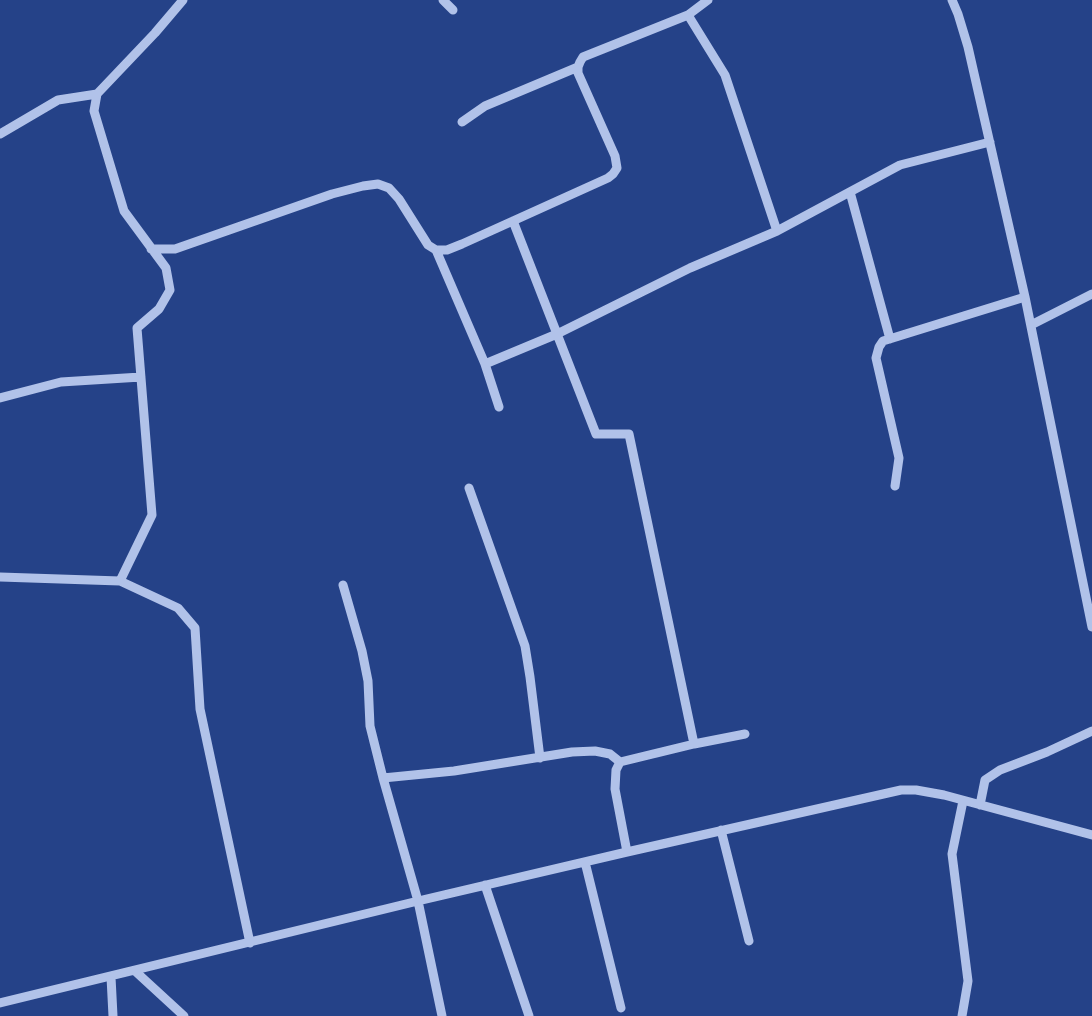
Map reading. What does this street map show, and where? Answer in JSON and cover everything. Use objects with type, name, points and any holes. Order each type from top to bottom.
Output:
[{"type":"street","points":[[120,581],[152,515],[137,328],[159,309],[170,290],[166,268],[124,211],[94,111],[97,94],[156,33],[183,0]]},
{"type":"street","points":[[443,0],[453,10]]},
{"type":"street","points":[[436,250],[447,250],[462,244],[608,178],[613,174],[617,168],[614,156],[578,74],[578,67],[583,57],[688,14],[708,0]]},
{"type":"street","points":[[952,0],[968,46],[1025,297],[1092,627]]},
{"type":"street","points":[[688,14],[725,75],[777,231]]},
{"type":"street","points":[[462,122],[490,104],[578,67]]},
{"type":"street","points":[[0,134],[58,100],[97,94]]},
{"type":"street","points":[[485,364],[557,334],[690,268],[777,231],[900,165],[990,142]]},
{"type":"street","points":[[151,249],[175,249],[332,194],[363,186],[378,184],[389,188],[399,199],[428,244],[436,250],[485,364],[499,408]]},
{"type":"street","points":[[850,192],[890,339]]},
{"type":"street","points":[[513,221],[596,434],[629,434],[694,744]]},
{"type":"street","points":[[1031,325],[1092,294]]},
{"type":"street","points":[[895,486],[899,458],[876,358],[883,341],[1025,297]]},
{"type":"street","points":[[0,398],[60,382],[141,377]]},
{"type":"street","points":[[469,488],[525,646],[540,758]]},
{"type":"street","points":[[0,577],[120,581],[178,608],[195,628],[200,709],[250,943]]},
{"type":"street","points":[[343,585],[362,651],[368,681],[370,726],[418,901],[442,1016]]},
{"type":"street","points":[[980,806],[985,780],[1000,770],[1047,752],[1092,731]]},
{"type":"street","points":[[627,852],[615,789],[616,770],[620,762],[744,734]]},
{"type":"street","points":[[383,778],[454,771],[572,752],[595,751],[610,754],[620,762]]},
{"type":"street","points":[[0,1004],[485,885],[901,790],[916,790],[944,795],[1092,835]]},
{"type":"street","points":[[962,1016],[968,982],[952,854],[963,801]]},
{"type":"street","points":[[721,830],[749,941]]},
{"type":"street","points":[[584,862],[621,1008]]},
{"type":"street","points":[[485,885],[529,1016]]},
{"type":"street","points":[[135,971],[184,1016]]},
{"type":"street","points":[[111,977],[113,1016]]}]
